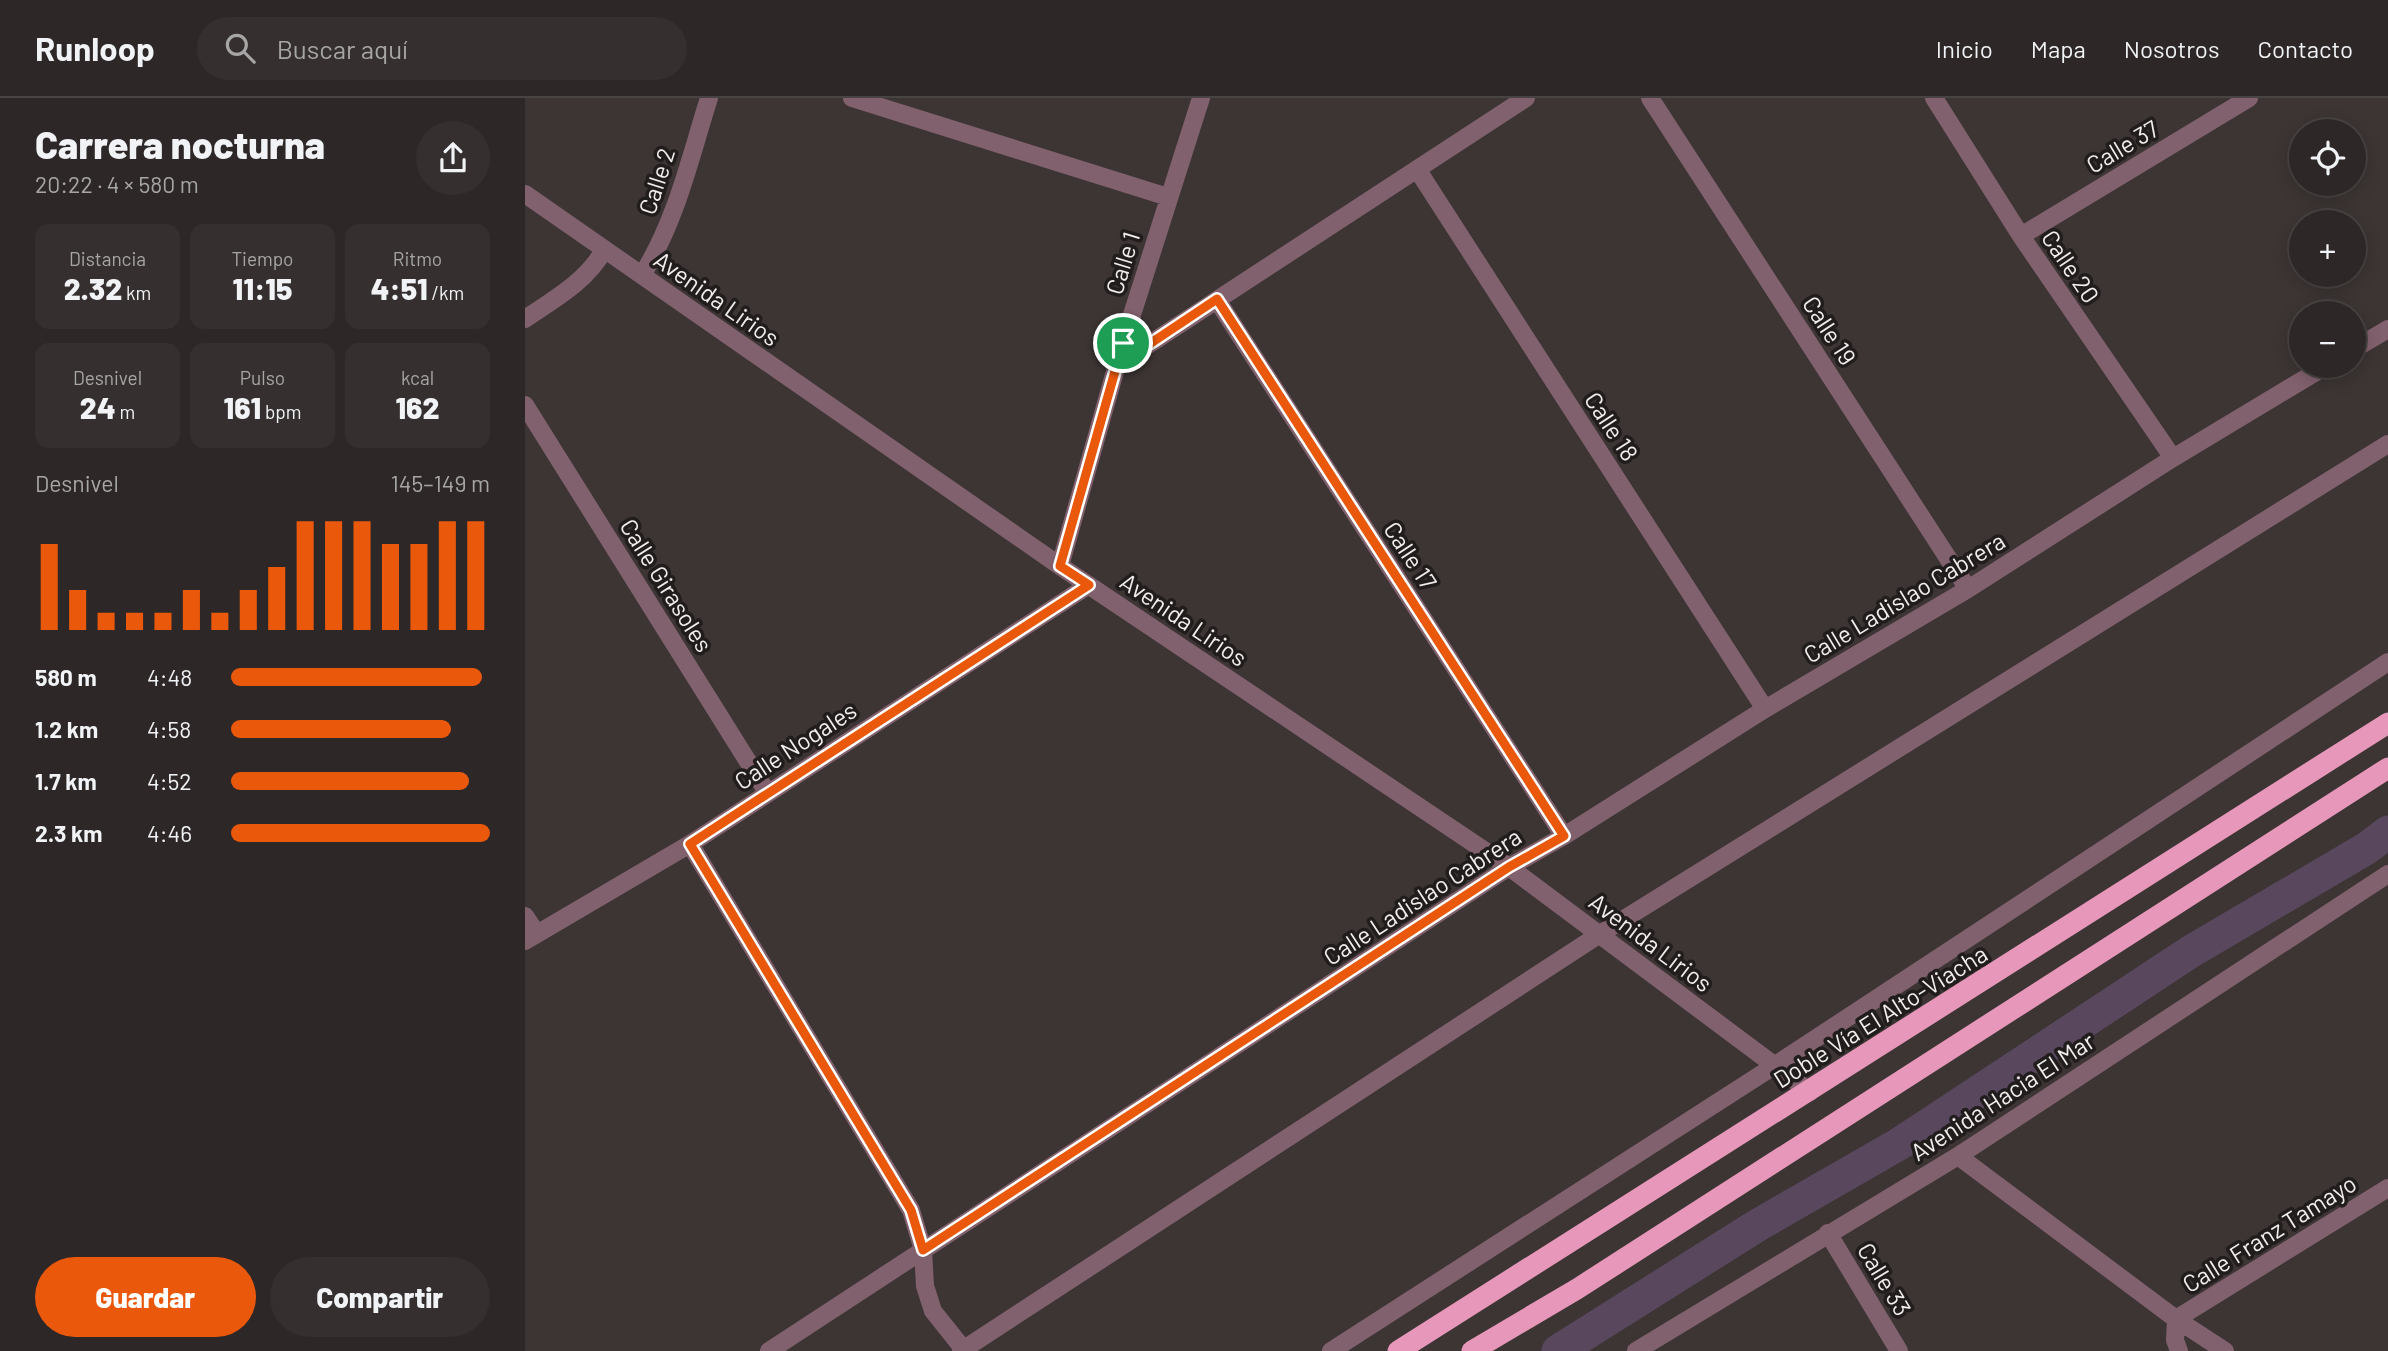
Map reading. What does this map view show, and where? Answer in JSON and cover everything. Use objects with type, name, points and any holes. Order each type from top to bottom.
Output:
[{"type":"highway","name":"Doble Vía El Alto-Viacha","points":[[1398,1351],[2388,723]]},
{"type":"highway","points":[[1472,1351],[1577,1289],[2388,768]]},
{"type":"street","name":"Calle 2","points":[[642,275],[668,228],[709,98]]},
{"type":"street","points":[[852,98],[1168,197]]},
{"type":"street","name":"Calle 1","points":[[1060,566],[1123,343],[1201,98]]},
{"type":"street","points":[[1123,343],[1136,347],[1148,345],[1526,98]]},
{"type":"street","name":"Calle 19","points":[[1650,98],[1968,589]]},
{"type":"street","name":"Calle 20","points":[[1934,98],[2021,236],[2173,458]]},
{"type":"street","name":"Calle 37","points":[[2021,236],[2249,98]]},
{"type":"street","name":"Calle 18","points":[[1417,169],[1765,709]]},
{"type":"street","name":"Avenida Lirios","points":[[525,194],[1060,566],[1509,867],[1810,1092]]},
{"type":"street","points":[[525,319],[583,279],[604,250]]},
{"type":"street","name":"Calle 17","points":[[1217,299],[1564,836]]},
{"type":"street","points":[[2366,342],[2388,329]]},
{"type":"street","name":"Calle Ladislao Cabrera","points":[[768,1351],[1509,867],[1564,836],[1765,709],[1968,589],[2173,458],[2306,378]]},
{"type":"street","name":"Calle Girasoles","points":[[525,405],[767,792]]},
{"type":"street","points":[[690,844],[911,1210],[923,1250],[925,1286],[933,1311],[963,1350],[1600,934],[2388,444]]},
{"type":"street","name":"Calle Nogales","points":[[531,938],[690,844],[1089,585]]},
{"type":"street","points":[[1331,1351],[1774,1066],[2388,662]]},
{"type":"street","name":"Avenida Hacia El Mar","points":[[1636,1351],[1958,1156],[2388,874]]},
{"type":"street","points":[[525,916],[531,938]]},
{"type":"street","points":[[1958,1156],[2176,1319],[2225,1351]]},
{"type":"street","name":"Calle Franz Tamayo","points":[[2176,1319],[2388,1188]]},
{"type":"street","name":"Calle 33","points":[[1828,1233],[1899,1351]]},
{"type":"street","points":[[2176,1319],[2175,1340],[2179,1351]]},
{"type":"waterway","points":[[1558,1351],[1758,1225],[1899,1144],[2190,952],[2367,848],[2388,832]]},
{"type":"route","points":[[1217,299],[1564,836],[1509,867],[923,1250],[911,1210],[690,844],[1089,585],[1060,566],[1123,343],[1136,347],[1148,345],[1217,299]]}]
